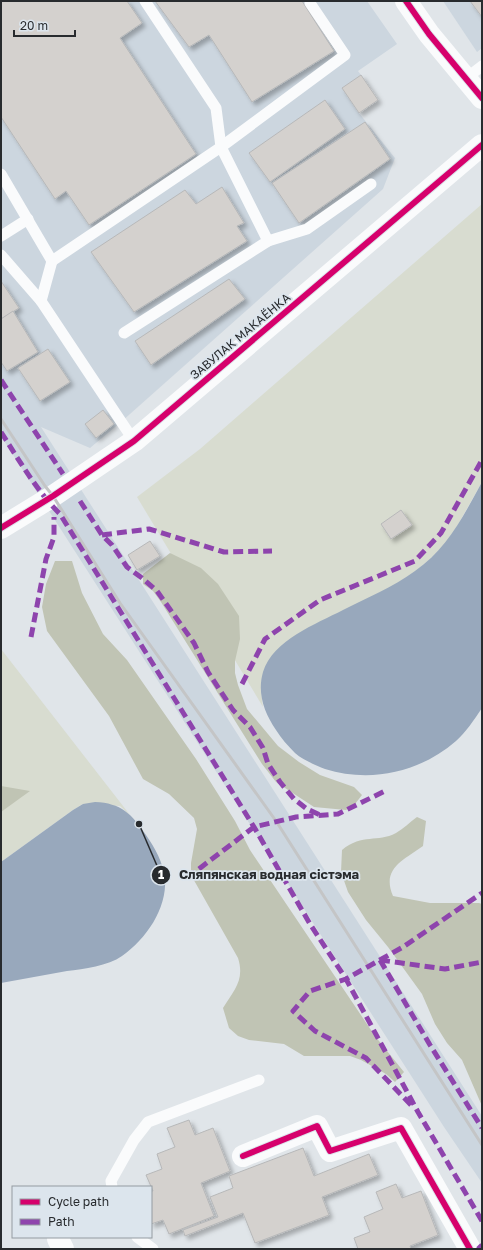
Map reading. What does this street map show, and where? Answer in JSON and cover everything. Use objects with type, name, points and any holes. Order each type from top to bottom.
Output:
[{"type":"street","points":[[406,1],[429,34],[474,73],[482,98]]},
{"type":"street","name":"ЗАВУЛАК МАКАЁНКА","points":[[1,528],[53,496],[134,441],[482,145]]},
{"type":"street","points":[[243,1156],[317,1126],[330,1152],[401,1128],[470,1249]]},
{"type":"lane","points":[[145,1],[216,108],[221,147],[268,241]]},
{"type":"lane","points":[[41,301],[52,261],[221,147],[344,55],[310,3]]},
{"type":"lane","points":[[1,174],[52,261]]},
{"type":"lane","points":[[124,333],[268,241],[307,229],[371,184]]},
{"type":"lane","points":[[1,236],[28,219]]},
{"type":"lane","points":[[1,255],[41,301],[134,441]]},
{"type":"lane","points":[[112,1186],[111,1181],[134,1140],[148,1122],[259,1080]]},
{"type":"lane","points":[[138,1238],[153,1249]]},
{"type":"shaded area","points":[[1,1],[367,1],[397,44],[358,71],[361,75],[342,88],[359,113],[395,158],[383,189],[90,448],[41,427],[482,1116],[482,1183],[444,1127],[1,436]]},
{"type":"shaded area","points":[[443,1],[482,1],[482,48],[477,52]]},
{"type":"shaded area","points":[[482,204],[482,482],[456,528],[445,544],[416,571],[396,584],[286,642],[278,650],[264,671],[262,678],[261,686],[263,707],[137,497],[200,449]]},
{"type":"shaded area","points":[[1,649],[130,815],[120,806],[83,804],[1,862]]},
{"type":"green space","points":[[170,553],[201,568],[218,584],[239,616],[240,639],[235,661],[235,673],[247,709],[278,746],[299,762],[320,775],[354,787],[362,795],[355,804],[346,810],[314,807],[276,782],[262,764],[161,602],[153,591],[143,584],[143,574]]},
{"type":"green space","points":[[55,561],[72,561],[82,593],[103,634],[127,660],[196,759],[235,821],[250,850],[375,1036],[404,1072],[395,1082],[386,1074],[361,1060],[350,1056],[304,1056],[284,1044],[249,1040],[238,1036],[229,1028],[223,1008],[237,984],[240,966],[238,958],[191,875],[191,863],[197,829],[194,818],[169,794],[143,779],[109,716],[47,631],[42,607],[46,584]]},
{"type":"green space","points":[[1,786],[30,791],[1,812]]},
{"type":"green space","points":[[417,817],[426,821],[423,846],[396,866],[392,872],[390,886],[393,896],[430,903],[482,904],[482,1106],[462,1060],[447,1043],[435,1024],[422,994],[388,947],[366,920],[348,892],[341,872],[342,850],[363,840],[389,836],[396,833]]},
{"type":"water","points":[[482,482],[482,708],[456,741],[442,752],[410,768],[376,775],[359,775],[325,769],[302,758],[287,745],[280,736],[265,709],[261,695],[261,680],[268,661],[286,642],[308,627],[389,587],[407,577],[426,562],[446,542],[454,531]]},
{"type":"water","points":[[95,802],[119,807],[125,811],[136,821],[152,845],[158,856],[165,879],[165,890],[159,912],[147,932],[139,941],[122,956],[110,962],[88,968],[1,983],[1,862],[73,810],[83,804]]},
{"type":"building","points":[[1,1],[127,1],[142,23],[120,38],[196,154],[89,225],[66,191],[55,199],[1,117]]},
{"type":"building","points":[[155,1],[302,1],[334,51],[252,102],[209,35],[189,47]]},
{"type":"building","points":[[470,1],[482,1],[482,17]]},
{"type":"building","points":[[361,75],[378,100],[359,113],[342,88]]},
{"type":"building","points":[[325,100],[345,129],[270,182],[249,153]]},
{"type":"building","points":[[365,122],[390,159],[299,223],[272,183]]},
{"type":"building","points":[[222,187],[244,223],[237,226],[247,241],[134,312],[91,252],[185,190],[196,204]]},
{"type":"building","points":[[229,279],[245,299],[151,365],[135,341]]},
{"type":"building","points":[[1,281],[19,308],[1,319]]},
{"type":"building","points":[[13,311],[38,352],[7,371],[1,362],[1,319]]},
{"type":"building","points":[[48,349],[70,382],[40,401],[18,368]]},
{"type":"building","points":[[103,410],[114,424],[96,438],[85,424]]},
{"type":"building","points":[[401,510],[412,525],[391,539],[381,524]]},
{"type":"building","points":[[150,541],[160,556],[137,570],[128,555]]},
{"type":"building","points":[[189,1120],[195,1135],[213,1128],[230,1171],[201,1183],[214,1216],[169,1234],[163,1220],[152,1224],[153,1191],[146,1175],[162,1169],[157,1154],[175,1147],[167,1128]]},
{"type":"building","points":[[303,1148],[314,1176],[369,1154],[378,1175],[322,1197],[329,1215],[255,1243],[243,1213],[185,1236],[183,1230],[218,1217],[210,1197],[233,1188],[229,1176]]},
{"type":"building","points":[[396,1184],[402,1198],[421,1191],[438,1235],[410,1246],[411,1249],[358,1249],[354,1238],[370,1232],[364,1217],[383,1209],[376,1192]]},
{"type":"railway","points":[[1,419],[53,496],[120,603],[276,821],[482,1145]]},
{"type":"marked path","points":[[1,380],[63,474]]},
{"type":"marked path","points":[[1,432],[43,495],[60,514],[254,827],[310,924],[346,979],[418,1112],[482,1221]]},
{"type":"marked path","points":[[242,684],[265,639],[320,600],[415,561],[441,533],[482,460]]},
{"type":"marked path","points":[[80,501],[102,535],[112,545],[127,567],[157,591],[194,643],[208,672],[233,710],[250,727],[263,748],[268,764],[280,782],[294,799],[307,809],[320,815]]},
{"type":"marked path","points":[[31,637],[46,559],[54,537],[54,517]]},
{"type":"marked path","points":[[102,535],[149,529],[224,552],[272,551]]},
{"type":"marked path","points":[[187,878],[254,827],[296,817],[338,814],[387,790]]},
{"type":"marked path","points":[[411,1105],[366,1058],[315,1031],[293,1011],[310,991],[346,979],[403,947],[482,893]]},
{"type":"marked path","points":[[380,960],[430,1045],[482,1128]]},
{"type":"marked path","points":[[380,960],[445,969],[482,962]]},
{"type":"marked path","points":[[478,1249],[482,1245]]},
{"type":"cycle path","points":[[406,1],[429,34],[482,98]]},
{"type":"cycle path","points":[[1,528],[53,496],[134,441],[482,145]]},
{"type":"cycle path","points":[[243,1156],[317,1126],[330,1151],[401,1128],[470,1249]]},
{"type":"place","name":"Сляпянская водная сістэма","points":[[139,824]]}]
